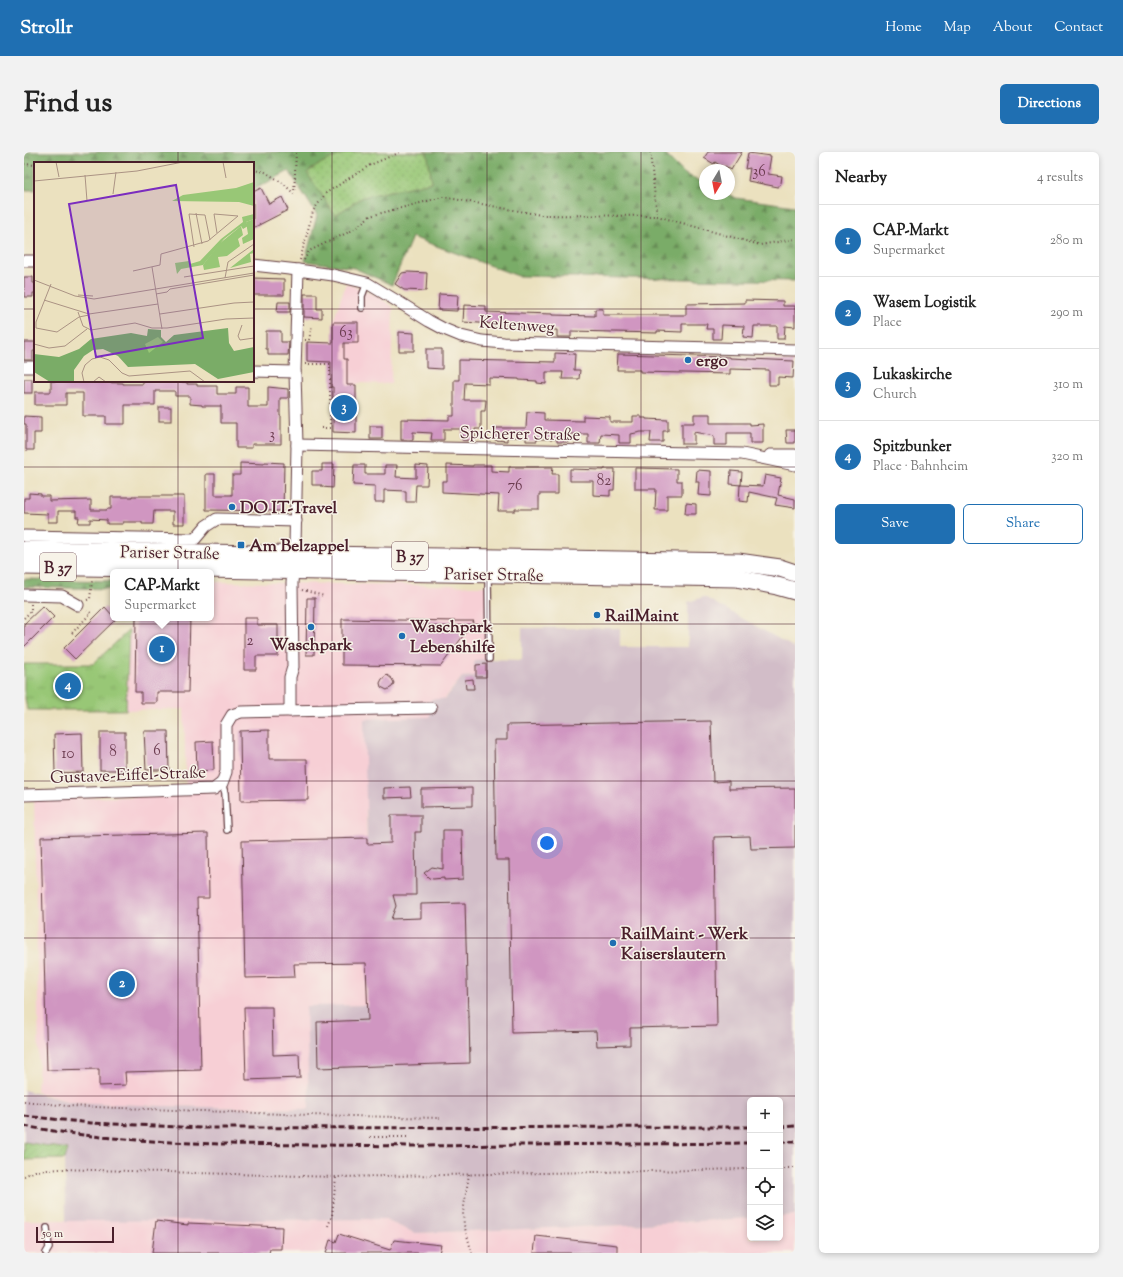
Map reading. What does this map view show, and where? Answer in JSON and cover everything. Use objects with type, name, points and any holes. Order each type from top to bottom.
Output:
[{"type":"main road","name":"Pariser Straße","points":[[24,550],[294,562],[488,573],[736,578],[795,591]]},
{"type":"main road","name":"Pariser Straße","points":[[24,566],[294,562],[738,562],[780,568],[795,573]]},
{"type":"street","name":"Keltenweg","points":[[254,265],[333,275],[367,283],[429,322],[461,336],[482,341],[504,343],[795,350]]},
{"type":"street","points":[[290,711],[290,677],[293,667],[292,595],[296,521],[297,445],[295,372],[298,270]]},
{"type":"street","points":[[254,371],[295,372]]},
{"type":"street","name":"Spicherer Straße","points":[[297,445],[795,455]]},
{"type":"street","name":"Spicherer Straße","points":[[742,454],[795,465]]},
{"type":"street","name":"Pariser Straße","points":[[24,536],[195,538],[206,526],[217,519],[296,521]]},
{"type":"street","points":[[28,595],[62,596],[78,605]]},
{"type":"street","name":"Gustave-Eiffel-Straße","points":[[24,794],[214,789],[222,783],[226,772],[226,724],[232,716],[241,712],[430,708]]},
{"type":"lane","points":[[362,308],[362,296],[367,283]]},
{"type":"lane","points":[[488,573],[489,659]]},
{"type":"lane","points":[[222,783],[225,793],[227,830]]},
{"type":"lane","points":[[46,1253],[49,1248],[47,1228]]},
{"type":"path","points":[[254,170],[265,172],[283,183],[294,194],[296,152]]},
{"type":"path","points":[[298,270],[301,254],[314,211],[326,193],[370,165],[401,152]]},
{"type":"path","points":[[650,152],[657,216]]},
{"type":"path","points":[[24,164],[34,165]]},
{"type":"path","points":[[298,270],[309,251],[353,230],[370,216],[443,197],[541,215],[657,216],[760,244],[795,239]]},
{"type":"path","points":[[311,364],[330,364],[332,428],[321,428]]},
{"type":"path","points":[[78,605],[90,599],[92,584]]},
{"type":"path","points":[[300,588],[303,591],[324,596]]},
{"type":"path","points":[[24,618],[31,612],[28,595]]},
{"type":"path","points":[[72,633],[91,613],[78,605]]},
{"type":"path","points":[[24,1101],[67,1106],[440,1118]]},
{"type":"path","points":[[370,1137],[407,1137]]},
{"type":"path","points":[[783,1168],[795,1168]]},
{"type":"path","points":[[24,1176],[35,1171],[60,1169],[336,1177],[747,1169]]},
{"type":"path","points":[[469,1174],[463,1213],[464,1225],[472,1253]]},
{"type":"path","points":[[328,1226],[332,1216],[336,1177]]},
{"type":"shaded area","points":[[346,283],[377,296],[393,307],[391,384],[359,383],[356,385],[347,385],[347,359],[331,362],[307,361],[307,342],[333,342],[333,322]]},
{"type":"shaded area","points":[[214,582],[489,586],[489,659],[475,676],[462,677],[430,717],[366,811],[369,919],[365,920],[367,1005],[307,1007],[309,1109],[162,1106],[70,1102],[37,1092],[39,1062],[34,799],[186,795],[184,709],[126,710],[130,621],[214,621]]},
{"type":"shaded area","name":"RailMaint - Werk Kaiserslautern","points":[[704,597],[795,648],[795,1215],[783,1216],[783,1097],[747,1097],[747,1218],[627,1225],[415,1233],[383,1219],[66,1221],[65,1159],[68,1149],[24,1142],[24,1090],[70,1102],[162,1106],[309,1109],[306,1006],[367,1005],[365,919],[369,919],[364,719],[430,717],[431,699],[445,699],[462,677],[475,676],[474,660],[522,660],[522,628],[620,628],[620,647],[688,647],[688,602]]},
{"type":"shaded area","points":[[795,1215],[795,1253],[24,1253],[24,1220],[383,1219],[415,1233],[627,1225],[747,1218],[747,1241],[783,1241],[783,1216]]},
{"type":"green space","points":[[24,152],[663,152],[685,174],[699,180],[699,200],[735,200],[735,198],[795,206],[795,281],[518,276],[412,237],[392,285],[354,268],[305,261],[317,215],[289,171],[254,189],[254,162],[34,162],[34,190],[24,190]]},
{"type":"green space","points":[[350,152],[427,152],[432,182],[363,197],[335,215],[307,173],[327,160]]},
{"type":"green space","points":[[24,579],[110,581],[110,589],[24,587]]},
{"type":"green space","points":[[129,630],[126,710],[27,710],[24,691],[24,664],[93,664]]},
{"type":"green space","points":[[24,1142],[68,1149],[65,1159],[24,1160]]},
{"type":"building","points":[[708,152],[742,152],[735,164],[718,164],[715,162],[714,164],[704,158]]},
{"type":"building","points":[[748,153],[771,156],[768,174],[782,176],[781,183],[778,187],[748,181],[750,168],[745,169]]},
{"type":"building","points":[[261,188],[269,204],[282,197],[288,210],[254,227],[254,192]]},
{"type":"building","points":[[402,273],[427,273],[426,291],[404,290],[395,284]]},
{"type":"building","points":[[24,277],[33,277],[33,297],[24,297]]},
{"type":"building","points":[[254,278],[284,279],[284,295],[254,295]]},
{"type":"building","points":[[304,294],[317,294],[317,309],[322,309],[322,318],[304,317]]},
{"type":"building","points":[[439,294],[458,295],[457,311],[438,310]]},
{"type":"building","points":[[745,300],[783,301],[783,306],[795,306],[795,327],[785,326],[784,339],[777,339],[777,326],[754,326],[753,338],[743,337],[744,326],[722,325],[721,339],[713,339],[713,329],[706,329],[707,324],[682,324],[682,332],[657,331],[657,333],[571,331],[571,337],[557,337],[557,330],[530,330],[530,327],[495,327],[495,324],[463,322],[464,305],[486,306],[486,312],[595,316],[595,309],[603,309],[603,315],[686,315],[686,304],[745,303]]},
{"type":"building","points":[[278,302],[290,302],[290,312],[277,312]]},
{"type":"building","points":[[333,322],[358,322],[358,343],[344,343],[344,359],[347,359],[347,385],[356,385],[356,433],[333,432],[333,387],[331,387],[331,362],[307,361],[307,342],[333,343]]},
{"type":"building","points":[[266,331],[281,331],[281,342],[289,342],[288,355],[268,355],[268,349],[266,349]]},
{"type":"building","points":[[399,332],[414,333],[414,351],[399,351]]},
{"type":"building","points":[[24,342],[34,342],[33,360],[24,360]]},
{"type":"building","points":[[426,349],[442,349],[442,369],[426,368]]},
{"type":"building","points":[[555,353],[575,354],[574,370],[580,370],[579,379],[562,379],[563,372],[546,372],[546,384],[537,383],[537,381],[519,379],[489,378],[489,384],[465,383],[464,400],[486,400],[485,411],[481,411],[481,429],[475,429],[475,441],[462,440],[462,429],[444,429],[444,440],[431,440],[432,433],[413,432],[413,440],[401,440],[401,419],[449,420],[449,416],[454,416],[454,380],[459,380],[459,360],[555,362]]},
{"type":"building","points":[[618,354],[730,357],[794,361],[793,378],[778,377],[778,385],[769,385],[769,370],[730,369],[730,374],[617,370]]},
{"type":"building","points":[[24,379],[32,379],[32,393],[24,393]]},
{"type":"building","points":[[51,382],[143,384],[143,382],[187,382],[187,384],[197,384],[197,386],[217,386],[217,394],[236,394],[236,387],[248,387],[248,407],[268,407],[268,387],[288,389],[288,398],[280,398],[281,444],[252,444],[252,448],[236,448],[236,423],[221,423],[221,406],[202,406],[190,404],[190,396],[175,396],[175,391],[155,391],[155,405],[125,405],[125,424],[106,424],[106,416],[83,416],[83,393],[66,393],[66,405],[35,405],[35,392],[51,392]]},
{"type":"building","points":[[159,407],[171,407],[171,421],[159,421]]},
{"type":"building","points":[[527,412],[544,413],[544,420],[583,421],[583,416],[610,417],[610,422],[633,422],[633,416],[641,416],[641,418],[646,419],[668,420],[668,431],[663,431],[663,442],[650,442],[651,432],[631,434],[631,443],[619,443],[619,435],[601,434],[600,443],[588,443],[588,434],[569,434],[569,442],[557,442],[557,439],[537,439],[537,441],[526,441],[526,437],[507,437],[507,441],[495,440],[495,428],[526,428]]},
{"type":"building","points":[[694,414],[710,414],[710,423],[750,423],[750,425],[763,424],[763,443],[750,443],[750,433],[727,433],[727,445],[714,445],[714,436],[694,432],[694,444],[682,444],[682,423],[694,423]]},
{"type":"building","points":[[24,416],[41,417],[41,433],[34,433],[34,450],[26,450],[26,424],[24,424]]},
{"type":"building","points":[[370,426],[382,426],[382,439],[370,439]]},
{"type":"building","points":[[786,430],[795,430],[795,443],[787,443]]},
{"type":"building","points":[[265,462],[284,463],[283,511],[206,510],[206,474],[215,474],[215,495],[232,495],[232,475],[240,475],[240,463],[264,464]]},
{"type":"building","points":[[322,464],[334,464],[333,488],[322,487],[322,485],[312,485],[312,471],[322,471]]},
{"type":"building","points":[[354,465],[365,465],[365,474],[385,474],[385,465],[397,465],[396,477],[416,478],[416,465],[428,466],[427,485],[416,485],[415,502],[406,502],[406,491],[384,490],[384,502],[375,502],[375,486],[353,485]]},
{"type":"building","points":[[447,465],[491,465],[491,471],[509,472],[509,467],[553,467],[552,474],[558,474],[558,494],[539,494],[539,509],[498,511],[499,495],[442,492],[442,481],[447,481]]},
{"type":"building","points":[[635,468],[677,469],[677,481],[682,481],[682,495],[667,495],[667,510],[655,510],[656,489],[635,489]]},
{"type":"building","points":[[570,469],[615,469],[614,490],[610,490],[610,496],[593,495],[593,481],[570,481]]},
{"type":"building","points":[[697,470],[711,471],[711,496],[698,495],[699,482],[696,482]]},
{"type":"building","points":[[731,471],[742,472],[741,485],[730,484]]},
{"type":"building","points":[[765,475],[781,478],[778,495],[795,499],[795,508],[775,505],[777,498],[749,492],[748,502],[739,501],[740,485],[763,486]]},
{"type":"building","points":[[29,493],[49,496],[49,501],[91,500],[91,510],[111,509],[111,497],[184,496],[184,524],[173,524],[173,511],[154,511],[153,524],[142,524],[142,522],[123,522],[123,524],[107,524],[107,520],[90,519],[90,523],[78,523],[79,517],[76,517],[76,511],[58,511],[58,522],[48,522],[48,514],[24,513],[24,498],[29,498]]},
{"type":"building","points":[[686,503],[696,504],[696,514],[685,514]]},
{"type":"building","name":"Waschpark","points":[[307,598],[315,598],[314,655],[306,655]]},
{"type":"building","points":[[43,606],[54,617],[24,647],[24,624]]},
{"type":"building","points":[[105,607],[110,613],[110,621],[114,621],[75,659],[64,648]]},
{"type":"building","points":[[244,618],[257,618],[257,625],[278,625],[278,656],[256,656],[256,670],[244,670]]},
{"type":"building","name":"Waschpark Lebenshilfe","points":[[342,619],[474,621],[441,666],[342,665]]},
{"type":"building","points":[[136,621],[190,621],[188,692],[157,692],[157,703],[141,703],[141,692],[135,692]]},
{"type":"building","points":[[486,664],[486,677],[476,677],[476,665]]},
{"type":"building","points":[[387,675],[394,683],[392,687],[387,690],[381,687],[380,683]]},
{"type":"building","points":[[68,679],[74,681],[76,687],[74,693],[68,695],[62,693],[60,687],[62,681]]},
{"type":"building","points":[[473,679],[474,689],[466,689],[465,680]]},
{"type":"building","name":"RailMaint - Werk Kaiserslautern","points":[[711,721],[713,782],[729,781],[729,789],[795,788],[795,848],[751,849],[750,836],[714,837],[717,1026],[630,1028],[630,1045],[597,1046],[596,1031],[512,1033],[509,860],[496,860],[494,740],[507,740],[507,725]]},
{"type":"building","points":[[269,730],[269,759],[307,759],[308,800],[241,801],[240,731]]},
{"type":"building","points":[[144,731],[168,731],[169,770],[146,770]]},
{"type":"building","points":[[100,732],[125,732],[125,770],[100,770]]},
{"type":"building","points":[[82,733],[83,772],[55,773],[54,734]]},
{"type":"building","points":[[213,741],[214,770],[197,771],[196,742]]},
{"type":"building","points":[[410,787],[411,797],[384,798],[384,788]]},
{"type":"building","points":[[472,788],[472,806],[421,807],[421,789]]},
{"type":"building","points":[[391,815],[421,815],[421,832],[415,832],[416,895],[393,895],[396,906],[391,919],[421,918],[421,904],[465,903],[470,1063],[318,1068],[317,1022],[368,1020],[366,963],[294,964],[295,977],[245,978],[242,841],[367,838],[367,844],[391,843]]},
{"type":"building","points":[[443,830],[462,830],[463,879],[433,879],[429,878],[424,873],[432,867],[443,869]]},
{"type":"building","points":[[208,833],[209,898],[197,898],[201,1070],[125,1072],[126,1085],[99,1086],[99,1069],[47,1070],[41,837]]},
{"type":"building","points":[[244,1007],[272,1007],[273,1055],[299,1054],[300,1078],[246,1080]]},
{"type":"building","points":[[156,1221],[188,1225],[188,1223],[282,1227],[281,1249],[270,1249],[269,1253],[152,1253]]},
{"type":"building","points":[[339,1234],[390,1250],[394,1240],[441,1245],[439,1253],[326,1253],[330,1240],[336,1242]]},
{"type":"building","points":[[536,1236],[617,1245],[617,1253],[534,1253]]},
{"type":"railway","points":[[24,1116],[91,1123],[202,1128],[747,1127]]},
{"type":"railway","points":[[24,1126],[72,1134],[121,1139],[220,1144],[415,1146],[747,1143]]},
{"type":"railway","points":[[783,1127],[795,1126]]},
{"type":"railway","points":[[783,1142],[795,1142]]},
{"type":"place","name":"ergo","points":[[688,360]]},
{"type":"place","name":"Lukaskirche","points":[[344,408]]},
{"type":"place","name":"DO IT-Travel","points":[[232,507]]},
{"type":"place","name":"Am Belzappel","points":[[241,545]]},
{"type":"place","name":"RailMaint","points":[[597,615]]},
{"type":"place","name":"Waschpark","points":[[311,627]]},
{"type":"place","name":"Waschpark Lebenshilfe","points":[[402,636]]},
{"type":"place","name":"CAP-Markt","points":[[162,649]]},
{"type":"place","name":"Spitzbunker","points":[[68,686]]},
{"type":"place","name":"RailMaint - Werk Kaiserslautern","points":[[613,943]]},
{"type":"place","name":"Wasem Logistik","points":[[122,984]]}]
